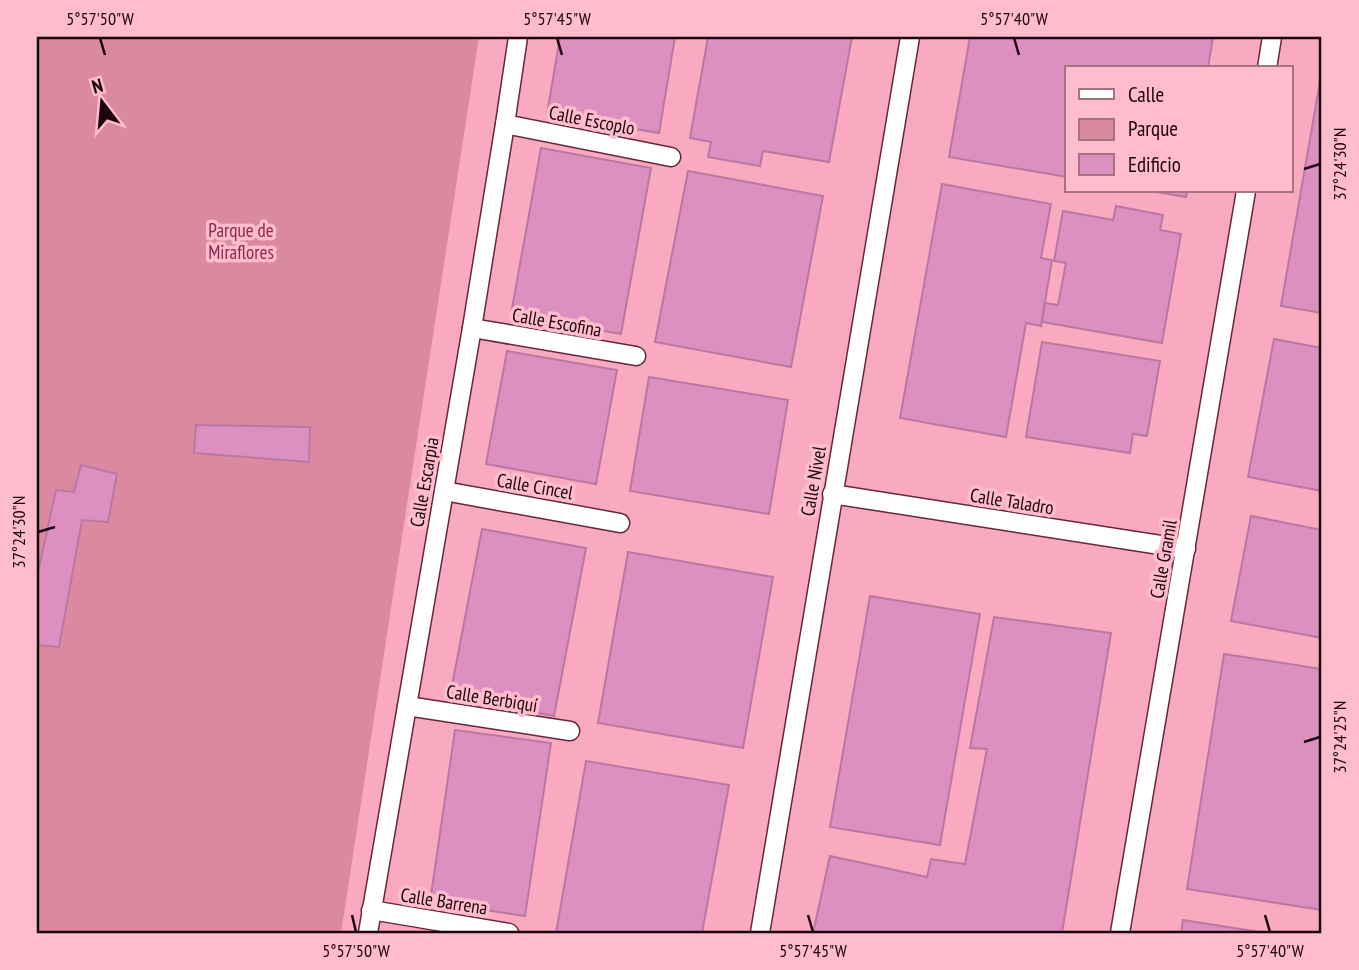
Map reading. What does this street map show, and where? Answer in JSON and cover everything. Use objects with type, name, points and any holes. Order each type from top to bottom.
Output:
[{"type":"street","name":"Calle Escarpia","points":[[368,933],[472,328],[518,37]]},
{"type":"street","name":"Calle Nivel","points":[[760,933],[910,37]]},
{"type":"street","points":[[1267,66],[1272,37]]},
{"type":"street","name":"Calle Escoplo","points":[[505,124],[671,157]]},
{"type":"street","name":"Calle Gramil","points":[[1120,933],[1246,192]]},
{"type":"street","name":"Calle Escofina","points":[[472,328],[636,356]]},
{"type":"street","name":"Calle Cincel","points":[[444,491],[620,523]]},
{"type":"street","name":"Calle Taladro","points":[[832,494],[1186,549]]},
{"type":"street","name":"Calle Berbiquí","points":[[407,706],[570,731]]},
{"type":"street","name":"Calle Barrena","points":[[372,911],[509,933]]},
{"type":"green space","name":"Parque de Miraflores","points":[[37,37],[479,37],[341,933],[37,933]]},
{"type":"building","points":[[560,37],[675,37],[659,133],[547,114]]},
{"type":"building","points":[[708,37],[852,37],[829,162],[763,151],[760,166],[708,157],[711,142],[690,138]]},
{"type":"building","points":[[970,37],[1213,37],[1208,66],[1065,66],[1065,177],[949,157]]},
{"type":"building","points":[[1322,70],[1322,313],[1281,306]]},
{"type":"building","points":[[541,148],[651,168],[621,334],[511,314]]},
{"type":"building","points":[[688,171],[823,196],[791,367],[655,342]]},
{"type":"building","points":[[942,184],[1051,204],[1041,258],[1052,260],[1041,326],[1026,323],[1006,437],[900,418]]},
{"type":"building","points":[[1157,192],[1187,192],[1186,197]]},
{"type":"building","points":[[1116,206],[1163,215],[1160,230],[1181,234],[1162,343],[1042,322],[1045,303],[1058,305],[1066,263],[1054,261],[1063,211],[1113,220]]},
{"type":"building","points":[[1274,339],[1322,348],[1322,491],[1248,477]]},
{"type":"building","points":[[1042,342],[1160,361],[1147,436],[1133,434],[1130,453],[1026,437]]},
{"type":"building","points":[[507,351],[617,370],[596,484],[486,464]]},
{"type":"building","points":[[649,377],[788,400],[769,514],[630,491]]},
{"type":"building","points":[[196,425],[310,427],[309,462],[194,453]]},
{"type":"building","points":[[81,465],[117,474],[108,522],[82,520],[59,647],[37,645],[37,577],[56,490],[74,492]]},
{"type":"building","points":[[1251,516],[1322,530],[1322,638],[1231,621]]},
{"type":"building","points":[[482,529],[586,548],[554,716],[450,696]]},
{"type":"building","points":[[628,552],[773,577],[743,748],[598,723]]},
{"type":"building","points":[[870,596],[980,614],[940,845],[830,827]]},
{"type":"building","points":[[994,617],[1111,633],[1062,933],[813,933],[830,856],[927,877],[931,859],[965,864],[987,749],[970,748]]},
{"type":"building","points":[[1224,654],[1322,669],[1322,910],[1187,889]]},
{"type":"building","points":[[455,730],[551,743],[525,916],[430,902]]},
{"type":"building","points":[[586,761],[729,785],[702,933],[556,933]]},
{"type":"building","points":[[1183,920],[1266,933],[1181,933]]}]
